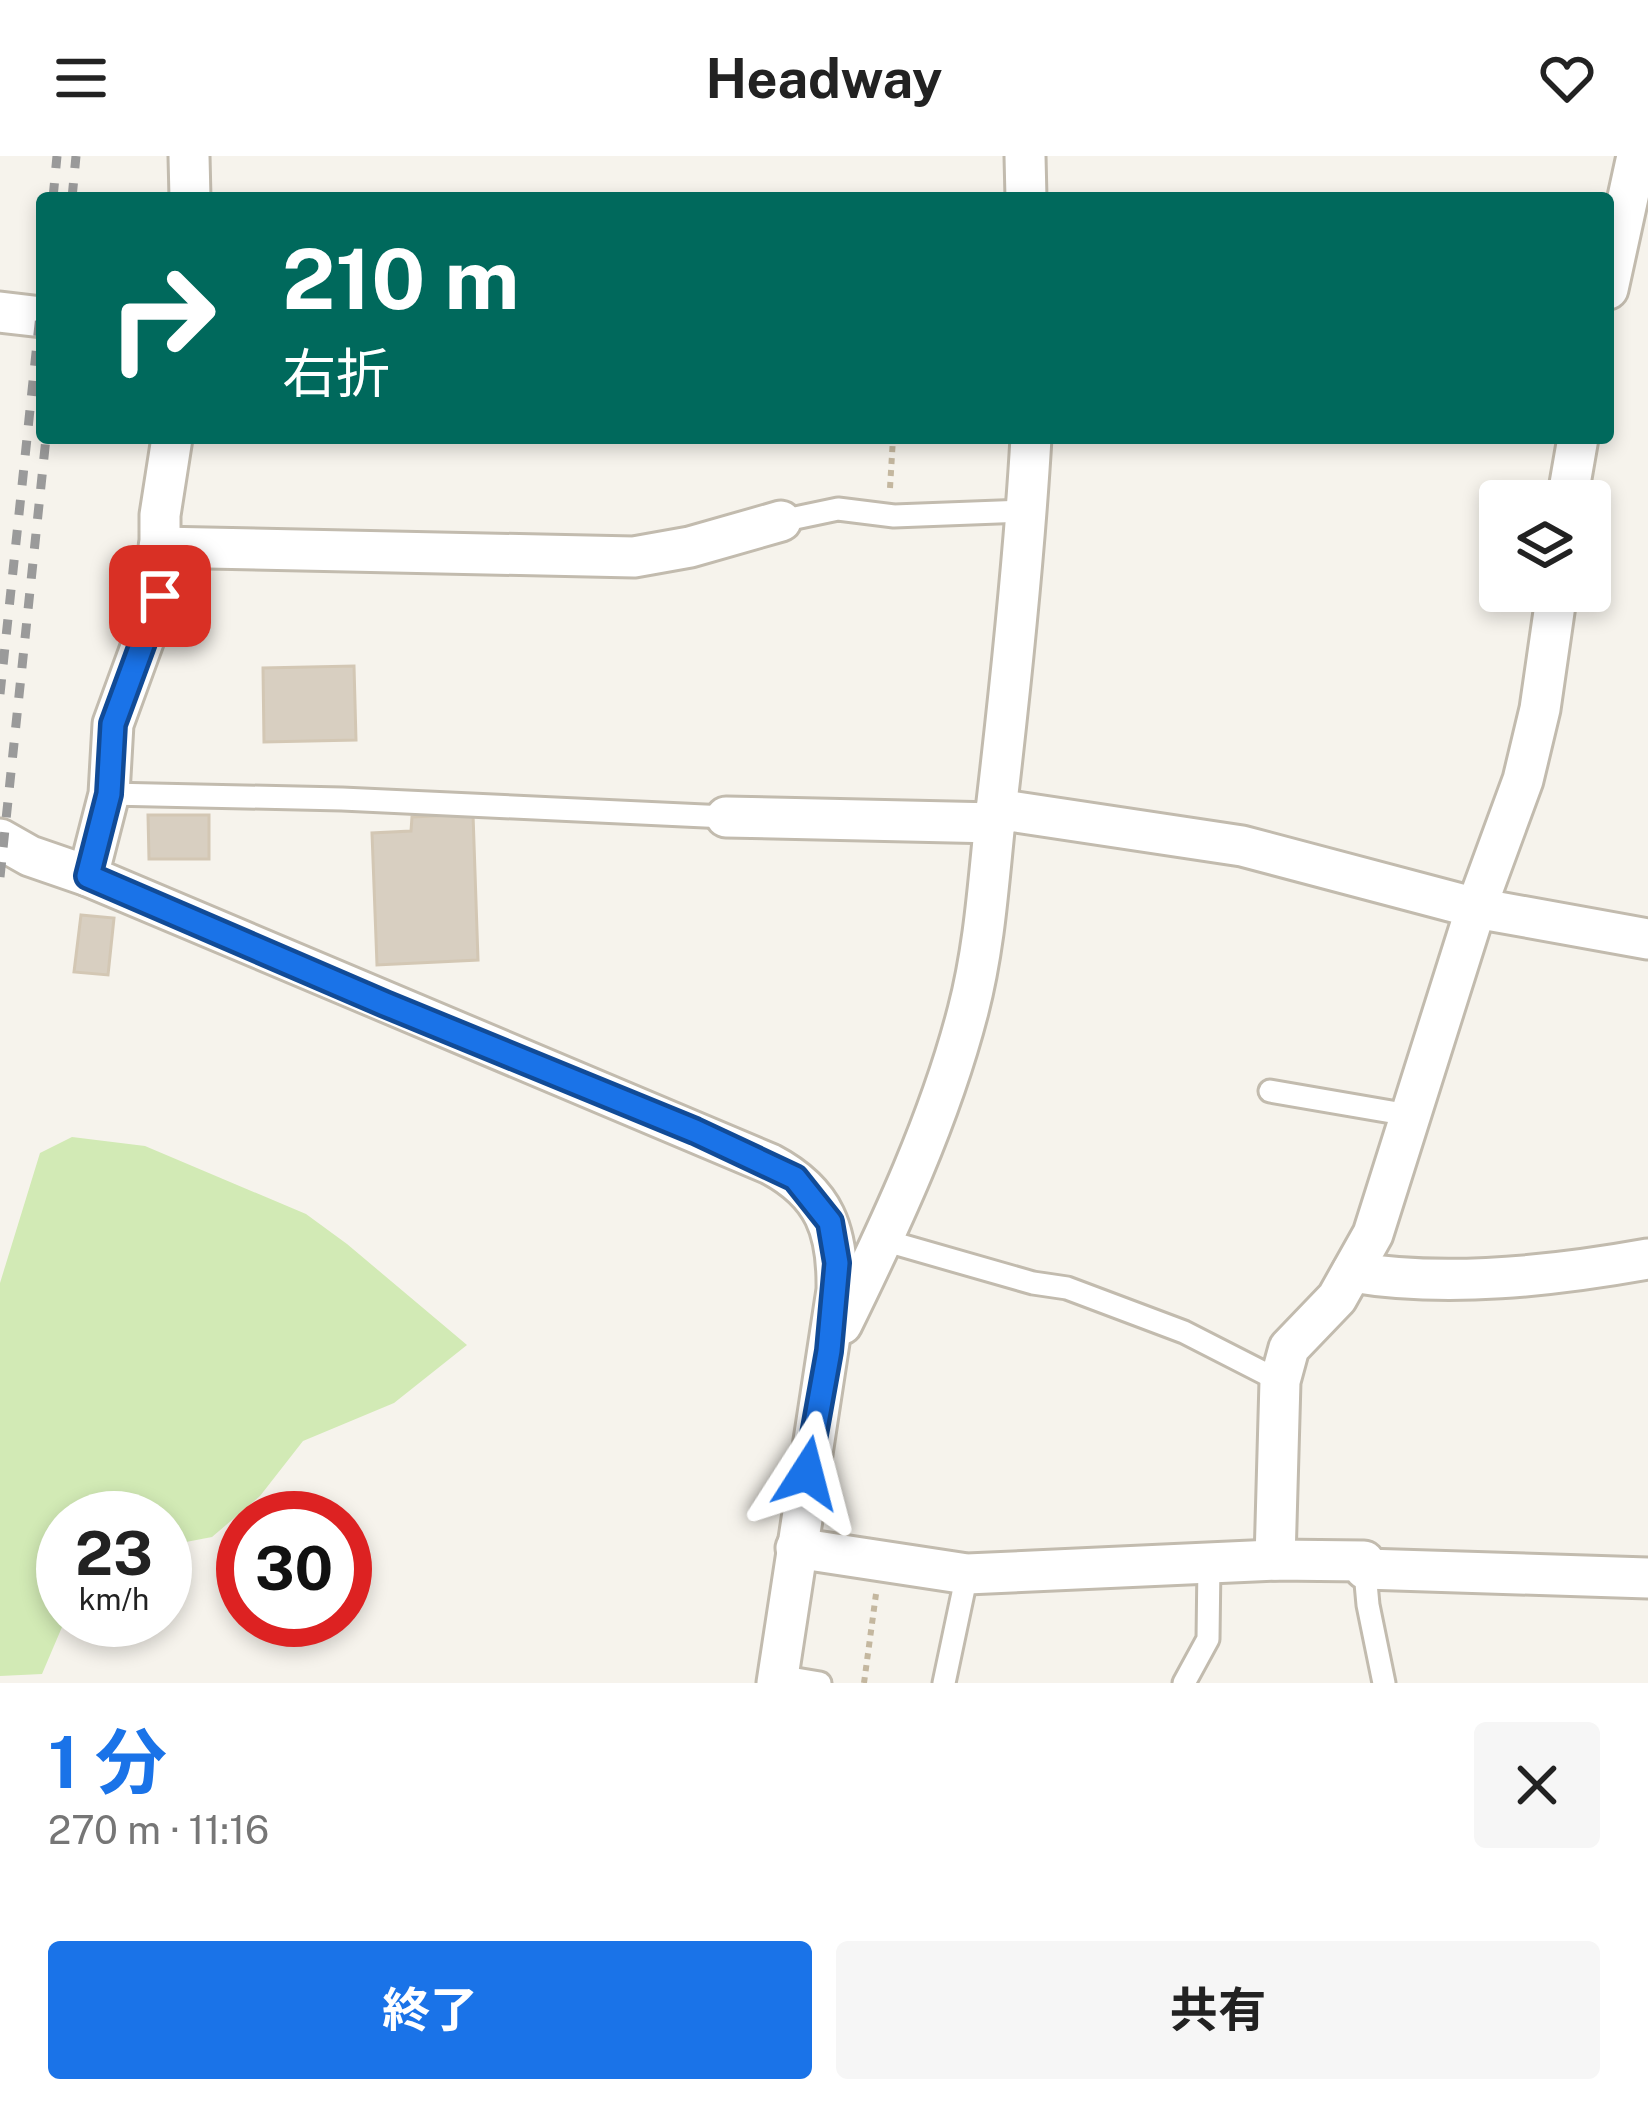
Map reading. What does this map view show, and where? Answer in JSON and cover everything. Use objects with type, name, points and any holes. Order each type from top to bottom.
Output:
[{"type":"street","points":[[189,156],[190,192]]},
{"type":"street","points":[[1025,156],[1027,192]]},
{"type":"street","points":[[1614,261],[1637,156]]},
{"type":"street","points":[[0,312],[36,316]]},
{"type":"street","points":[[88,876],[109,794],[113,724],[160,596],[160,515],[171,444]]},
{"type":"street","points":[[829,1351],[883,1240],[968,1014],[982,946],[1031,444]]},
{"type":"street","points":[[1571,480],[1577,444]]},
{"type":"street","points":[[159,547],[634,557],[690,547],[781,521]]},
{"type":"street","points":[[1275,1560],[1280,1381],[1289,1348],[1337,1298],[1373,1234],[1476,908],[1523,780],[1540,709],[1554,612]]},
{"type":"street","points":[[726,817],[996,816],[1242,846],[1476,908],[1648,939]]},
{"type":"street","points":[[0,839],[30,856],[88,876],[695,1131],[795,1178],[830,1222],[837,1263],[829,1351],[820,1384],[777,1679]]},
{"type":"street","points":[[1352,1272],[1397,1280],[1529,1274],[1594,1269],[1648,1258]]},
{"type":"street","points":[[796,1548],[967,1574],[1275,1560],[1648,1578]]},
{"type":"lane","points":[[781,521],[838,509],[889,515],[1027,511]]},
{"type":"lane","points":[[109,794],[726,817]]},
{"type":"lane","points":[[1270,1091],[1409,1115]]},
{"type":"lane","points":[[883,1240],[1033,1283],[1067,1288],[1184,1332],[1280,1381]]},
{"type":"lane","points":[[1184,1683],[1208,1639],[1210,1563]]},
{"type":"lane","points":[[1365,1565],[1384,1683]]},
{"type":"lane","points":[[944,1683],[967,1574]]},
{"type":"lane","points":[[777,1679],[820,1683]]},
{"type":"path","points":[[889,515],[893,444]]},
{"type":"path","points":[[864,1683],[881,1560]]},
{"type":"green space","points":[[72,1137],[145,1146],[306,1214],[467,1345],[394,1403],[303,1441],[264,1491],[216,1491],[216,1534],[212,1537],[192,1541],[192,1491],[36,1491],[36,1647],[54,1647],[42,1674],[0,1676],[0,1283],[40,1153]]},
{"type":"building","points":[[354,666],[356,740],[264,742],[263,668]]},
{"type":"building","points":[[473,814],[478,960],[377,965],[372,833],[411,831],[412,817]]},
{"type":"building","points":[[148,815],[209,815],[209,859],[149,859]]},
{"type":"building","points":[[81,915],[114,918],[108,975],[74,972]]},
{"type":"railway","points":[[54,192],[57,156]]},
{"type":"railway","points":[[73,192],[76,156]]},
{"type":"railway","points":[[0,694],[36,353]]},
{"type":"railway","points":[[0,877],[45,444]]},
{"type":"route","points":[[160,596],[113,724],[109,794],[88,876],[695,1131],[795,1178],[830,1222],[837,1263],[829,1351],[807,1473]]}]
